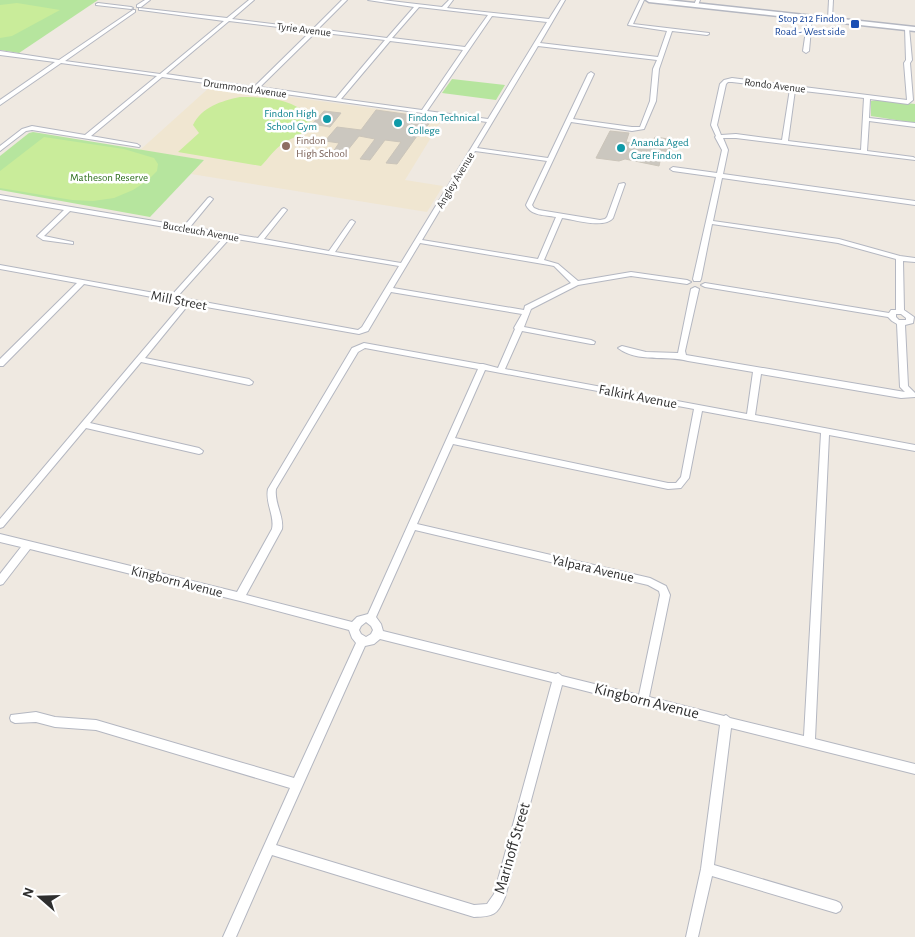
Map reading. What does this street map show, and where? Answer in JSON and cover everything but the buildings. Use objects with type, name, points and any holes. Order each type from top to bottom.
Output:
[{"type":"main road","points":[[649,0],[697,3],[911,29]]},
{"type":"street","points":[[98,4],[132,9],[140,8],[148,0]]},
{"type":"street","points":[[87,137],[252,0]]},
{"type":"street","points":[[255,89],[345,0]]},
{"type":"street","points":[[370,0],[551,21]]},
{"type":"street","points":[[444,8],[451,0]]},
{"type":"street","name":"Angley Avenue","points":[[359,332],[365,329],[563,0]]},
{"type":"street","points":[[642,0],[630,25],[707,34]]},
{"type":"street","points":[[830,20],[831,0]]},
{"type":"street","points":[[337,100],[418,6]]},
{"type":"street","name":"Tyrie Avenue","points":[[140,8],[467,49]]},
{"type":"street","points":[[0,103],[132,9]]},
{"type":"street","points":[[423,112],[491,14]]},
{"type":"street","points":[[806,51],[810,17]]},
{"type":"street","name":"Rondo Avenue","points":[[697,279],[725,150],[714,125],[723,84],[726,81],[908,102],[910,100],[907,63],[910,60],[911,29]]},
{"type":"street","points":[[569,120],[639,129],[644,126],[653,100],[656,69],[670,30]]},
{"type":"street","points":[[537,44],[659,59]]},
{"type":"street","name":"Drummond Avenue","points":[[0,54],[490,121]]},
{"type":"street","points":[[591,74],[528,205],[537,212],[600,222],[607,221],[610,218],[622,184]]},
{"type":"street","points":[[785,143],[792,88]]},
{"type":"street","points":[[864,153],[866,97]]},
{"type":"street","points":[[865,119],[915,125]]},
{"type":"street","points":[[0,149],[28,129],[138,146]]},
{"type":"street","points":[[718,137],[736,136],[913,159]]},
{"type":"street","points":[[474,149],[550,160]]},
{"type":"street","points":[[673,169],[915,203]]},
{"type":"street","name":"Buccleuch Avenue","points":[[0,197],[403,265]]},
{"type":"street","points":[[186,228],[210,199]]},
{"type":"street","points":[[69,208],[40,236],[71,243]]},
{"type":"street","points":[[259,241],[284,210]]},
{"type":"street","points":[[540,261],[560,216]]},
{"type":"street","points":[[331,253],[352,222]]},
{"type":"street","points":[[709,222],[839,241],[899,258],[915,260]]},
{"type":"street","points":[[172,299],[228,236]]},
{"type":"street","points":[[418,241],[556,265],[576,283]]},
{"type":"street","points":[[899,258],[900,312]]},
{"type":"street","name":"Mill Street","points":[[0,267],[359,332]]},
{"type":"street","points":[[501,370],[528,308],[576,283],[631,274],[687,282],[690,279],[697,279],[704,282],[705,286]]},
{"type":"street","points":[[0,364],[82,282]]},
{"type":"street","points":[[687,282],[688,286],[695,289],[705,286],[890,316],[895,321],[901,323],[913,319],[909,315],[900,312],[892,313],[890,316]]},
{"type":"street","points":[[389,289],[525,312]]},
{"type":"street","points":[[682,356],[681,351],[695,289]]},
{"type":"street","points":[[0,525],[187,302]]},
{"type":"street","points":[[901,323],[904,388],[913,396]]},
{"type":"street","points":[[518,328],[591,342]]},
{"type":"street","name":"Falkirk Avenue","points":[[240,596],[277,528],[278,524],[271,495],[272,489],[354,350],[360,346],[368,345],[483,366],[915,448]]},
{"type":"street","points":[[622,348],[630,352],[659,356],[682,356],[688,359],[756,371],[913,396]]},
{"type":"street","points":[[140,359],[249,382]]},
{"type":"street","points":[[370,620],[483,366]]},
{"type":"street","points":[[752,418],[756,371]]},
{"type":"street","points":[[450,440],[668,486],[678,486],[685,478],[698,408]]},
{"type":"street","points":[[84,425],[199,451]]},
{"type":"street","points":[[809,741],[825,432]]},
{"type":"street","name":"Yalpara Avenue","points":[[411,526],[658,585],[663,589],[665,595],[643,699]]},
{"type":"street","name":"Kingborn Avenue","points":[[0,538],[240,596],[354,627]]},
{"type":"street","points":[[0,581],[29,544]]},
{"type":"street","points":[[361,620],[370,620],[378,626],[378,634],[370,640],[362,640],[354,634],[354,627],[361,620]]},
{"type":"street","name":"Kingborn Avenue","points":[[378,634],[643,699],[915,769]]},
{"type":"street","points":[[229,937],[362,640]]},
{"type":"street","name":"Marinoff Street","points":[[268,848],[474,911],[490,910],[499,896],[558,678]]},
{"type":"street","points":[[15,718],[36,717],[55,722],[96,725],[296,784]]},
{"type":"street","points":[[692,937],[707,869],[726,720]]},
{"type":"street","points":[[707,869],[836,907]]},
{"type":"shaded area","name":"Findon High School","points":[[211,86],[443,118],[405,180],[443,186],[427,212],[191,174],[204,160],[140,150]]},
{"type":"green space","points":[[0,0],[98,0],[19,53],[0,50]]},
{"type":"green space","points":[[17,3],[60,10],[12,36],[0,38],[0,5]]},
{"type":"green space","points":[[452,79],[505,85],[496,100],[442,93]]},
{"type":"green space","points":[[240,97],[260,97],[287,102],[312,117],[305,131],[281,145],[261,166],[178,152],[199,133],[193,125],[201,114],[219,103]]},
{"type":"green space","points":[[871,101],[915,104],[915,123],[871,116]]},
{"type":"green space","name":"Matheson Reserve","points":[[33,132],[204,160],[150,217],[0,190],[0,156],[29,133]]},
{"type":"green space","name":"Matheson Reserve","points":[[44,137],[124,149],[154,158],[158,164],[157,171],[147,181],[133,190],[114,198],[93,201],[72,200],[0,188],[0,171]]},
{"type":"place","name":"Stop 212 Findon Road - West side","points":[[855,24]]},
{"type":"place","name":"Findon High School Gym","points":[[327,119]]},
{"type":"place","name":"Findon Technical College","points":[[398,123]]},
{"type":"place","name":"Findon High School","points":[[286,146]]},
{"type":"place","name":"Ananda Aged Care Findon","points":[[621,148]]}]
